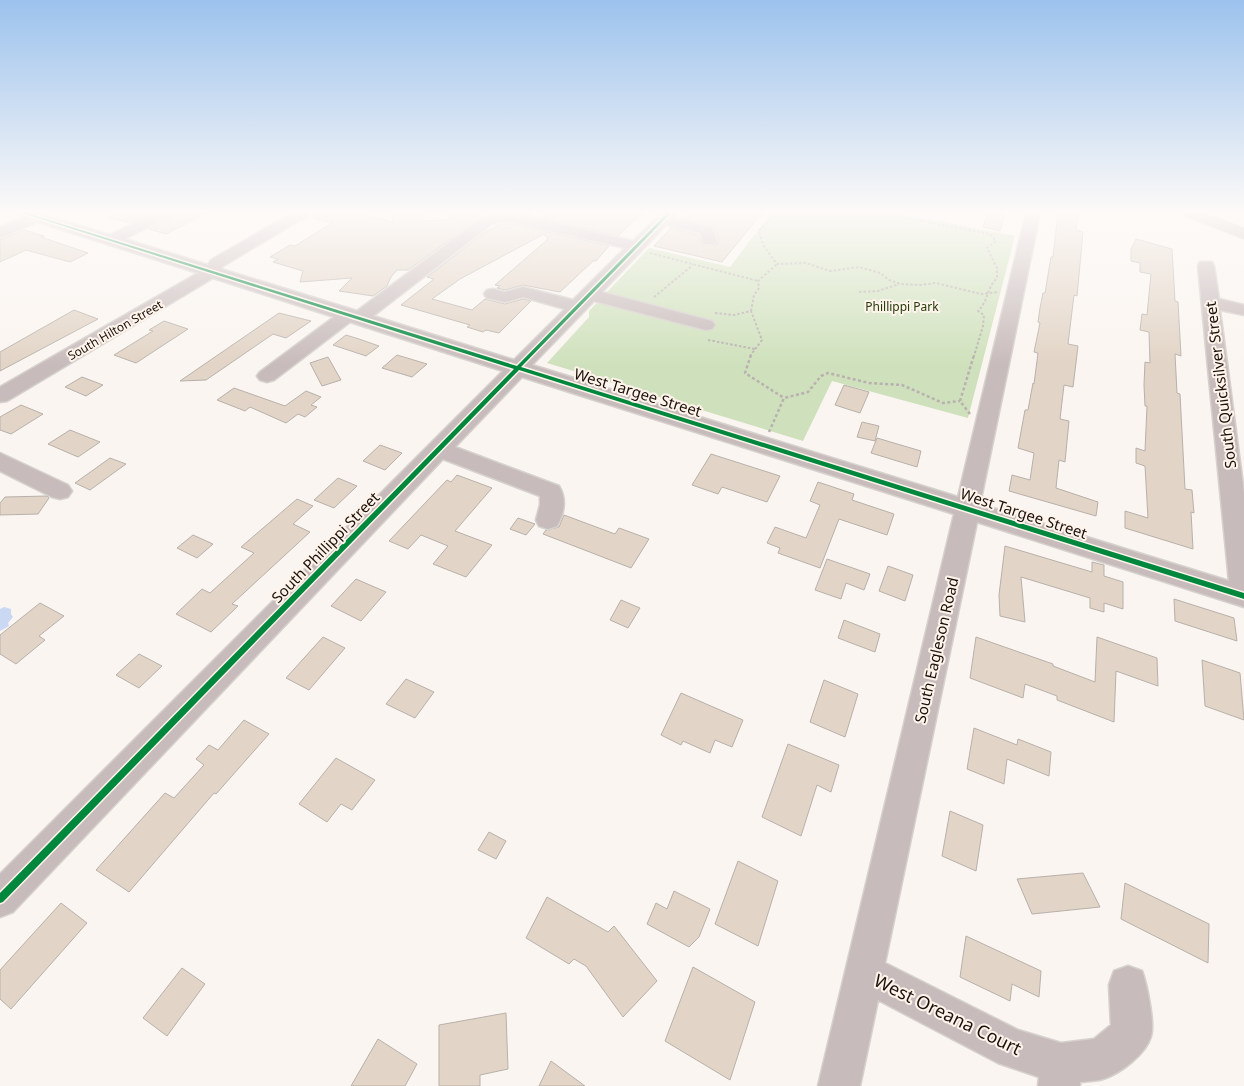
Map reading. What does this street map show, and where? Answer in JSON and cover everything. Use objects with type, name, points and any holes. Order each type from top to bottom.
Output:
[{"type":"street","name":"West Targee Street","points":[[188,264],[1244,595]]},
{"type":"street","name":"South Hilton Street","points":[[0,396],[202,279],[212,271],[216,264]]},
{"type":"street","points":[[267,376],[428,264]]},
{"type":"street","name":"South Phillippi Street","points":[[0,899],[619,264]]},
{"type":"street","name":"South Eagleson Road","points":[[839,1086],[1022,264]]},
{"type":"street","name":"South Quicksilver Street","points":[[1206,266],[1244,595]]},
{"type":"street","points":[[494,294],[505,297],[523,292],[583,300],[705,325]]},
{"type":"street","points":[[1210,303],[1244,310]]},
{"type":"street","points":[[439,449],[546,489],[550,492],[552,505],[548,520]]},
{"type":"street","points":[[0,461],[60,491]]},
{"type":"street","name":"West Oreana Court","points":[[864,972],[1060,1075],[1102,1059],[1132,1034],[1128,984]]},
{"type":"path","points":[[654,297],[693,264],[758,281]]},
{"type":"path","points":[[758,281],[777,264],[786,264]]},
{"type":"path","points":[[808,264],[830,271],[859,267],[880,273],[889,280],[900,284],[920,286],[936,283],[981,294],[989,293]]},
{"type":"path","points":[[970,417],[960,401],[983,326],[984,315],[978,311],[986,303],[990,285],[997,278],[995,264]]},
{"type":"path","points":[[758,281],[759,288],[754,295],[751,311],[762,340],[751,353],[745,374],[784,398],[808,392],[821,376],[828,373],[868,383],[902,385],[943,403],[960,401]]},
{"type":"path","points":[[859,292],[878,291],[900,284]]},
{"type":"path","points":[[751,311],[734,315],[713,313],[693,338],[755,349]]},
{"type":"path","points":[[769,434],[784,398]]},
{"type":"green space","name":"Phillippi Park","points":[[634,264],[716,264],[730,267],[733,264],[1008,264],[968,418],[832,381],[803,441],[547,363],[589,317],[589,311]]},
{"type":"water","points":[[4,607],[11,609],[13,617],[8,623],[9,626],[0,631],[0,609]]},
{"type":"building","points":[[279,264],[417,264],[408,270],[397,270],[387,286],[373,296],[339,291],[352,278],[300,282],[303,271]]},
{"type":"building","points":[[444,264],[489,264],[460,279],[432,299],[472,310],[485,299],[505,304],[523,299],[531,301],[499,333],[486,330],[483,332],[467,327],[470,325],[401,305],[434,279],[427,277]]},
{"type":"building","points":[[520,264],[590,264],[560,292],[523,285],[505,290],[497,288],[500,286],[495,285]]},
{"type":"building","points":[[1050,264],[1080,264],[1077,296],[1074,295],[1068,344],[1078,346],[1073,387],[1064,385],[1060,419],[1069,421],[1065,462],[1059,460],[1056,488],[1098,502],[1096,516],[1009,491],[1012,475],[1030,480],[1034,453],[1018,448],[1025,410],[1028,410],[1034,384],[1038,353],[1034,352],[1040,323],[1038,322],[1040,308],[1043,293],[1045,293]]},
{"type":"building","points":[[1140,264],[1173,264],[1175,301],[1178,302],[1181,356],[1175,354],[1177,393],[1180,394],[1185,489],[1192,490],[1194,513],[1191,512],[1193,549],[1125,528],[1125,511],[1148,518],[1145,466],[1136,463],[1136,448],[1145,451],[1147,406],[1145,406],[1144,385],[1145,362],[1150,363],[1149,332],[1140,330],[1142,314],[1147,315],[1151,274],[1140,272]]},
{"type":"building","points":[[74,310],[98,319],[0,371],[0,352]]},
{"type":"building","points":[[279,313],[311,321],[286,338],[273,334],[206,380],[180,381]]},
{"type":"building","points":[[164,321],[188,329],[136,363],[114,355],[153,331],[149,330]]},
{"type":"building","points":[[346,335],[379,346],[366,356],[333,345]]},
{"type":"building","points":[[397,355],[427,364],[412,377],[382,368]]},
{"type":"building","points":[[328,357],[341,380],[322,386],[310,363]]},
{"type":"building","points":[[82,377],[103,385],[86,396],[65,387]]},
{"type":"building","points":[[844,385],[869,392],[860,413],[835,405]]},
{"type":"building","points":[[234,388],[285,406],[306,391],[321,397],[311,405],[317,407],[305,417],[298,414],[286,423],[250,407],[245,411],[217,400]]},
{"type":"building","points":[[21,405],[43,414],[11,434],[0,430],[0,417]]},
{"type":"building","points":[[862,422],[879,426],[875,441],[857,437]]},
{"type":"building","points":[[70,430],[100,442],[78,457],[48,444]]},
{"type":"building","points":[[877,438],[921,451],[917,467],[871,453]]},
{"type":"building","points":[[380,445],[402,453],[385,470],[363,461]]},
{"type":"building","points":[[711,454],[780,476],[767,502],[722,487],[718,494],[692,485]]},
{"type":"building","points":[[110,458],[126,464],[90,490],[75,483]]},
{"type":"building","points":[[457,475],[492,488],[455,531],[492,545],[466,577],[433,564],[448,546],[421,535],[408,549],[389,541],[447,480],[451,482]]},
{"type":"building","points":[[338,478],[357,486],[334,508],[314,500]]},
{"type":"building","points":[[818,482],[854,494],[852,500],[894,514],[887,535],[839,519],[820,568],[778,553],[780,548],[767,543],[775,527],[806,538],[820,505],[810,501]]},
{"type":"building","points":[[47,496],[49,498],[38,514],[0,515],[0,503],[5,497]]},
{"type":"building","points":[[297,499],[313,506],[293,524],[310,532],[232,604],[238,606],[211,632],[176,614],[202,589],[210,593],[254,553],[241,547]]},
{"type":"building","points":[[564,515],[615,534],[619,528],[649,539],[631,568],[543,534],[546,530],[559,527]]},
{"type":"building","points":[[518,518],[535,524],[526,535],[510,529]]},
{"type":"building","points":[[193,535],[213,544],[197,558],[177,548]]},
{"type":"building","points":[[1005,546],[1092,572],[1092,562],[1104,565],[1104,576],[1123,582],[1123,609],[1104,603],[1104,612],[1090,608],[1090,598],[1021,577],[1025,622],[1000,616],[999,595]]},
{"type":"building","points":[[827,559],[870,574],[864,590],[846,583],[841,599],[815,590]]},
{"type":"building","points":[[888,566],[913,575],[905,601],[879,591]]},
{"type":"building","points":[[356,579],[386,592],[361,621],[331,606]]},
{"type":"building","points":[[1174,599],[1234,618],[1237,641],[1175,621]]},
{"type":"building","points":[[621,600],[640,608],[628,628],[610,620]]},
{"type":"building","points":[[40,603],[64,616],[39,636],[45,640],[16,664],[0,654],[0,635]]},
{"type":"building","points":[[844,620],[880,634],[875,652],[838,638]]},
{"type":"building","points":[[323,637],[345,648],[309,690],[286,678]]},
{"type":"building","points":[[976,637],[1053,664],[1053,666],[1095,682],[1097,637],[1157,658],[1158,686],[1116,671],[1114,722],[1057,700],[1057,696],[1025,684],[1023,698],[970,678]]},
{"type":"building","points":[[139,654],[162,666],[139,688],[116,675]]},
{"type":"building","points":[[1202,660],[1240,673],[1244,720],[1205,706]]},
{"type":"building","points":[[406,679],[434,692],[415,718],[386,704]]},
{"type":"building","points":[[824,680],[858,694],[845,737],[810,722]]},
{"type":"building","points":[[681,693],[743,720],[732,747],[715,740],[710,753],[683,741],[681,745],[661,735]]},
{"type":"building","points":[[244,720],[269,734],[216,794],[214,793],[129,892],[96,870],[165,793],[174,798],[204,765],[196,759],[209,745],[218,750]]},
{"type":"building","points":[[974,728],[1017,745],[1018,739],[1051,752],[1049,776],[1007,759],[1004,784],[967,769]]},
{"type":"building","points":[[788,744],[839,765],[831,792],[817,785],[801,836],[762,817]]},
{"type":"building","points":[[336,758],[375,780],[352,810],[341,804],[327,822],[299,804]]},
{"type":"building","points":[[950,811],[983,825],[976,871],[942,856]]},
{"type":"building","points":[[489,832],[506,841],[496,859],[478,850]]},
{"type":"building","points":[[738,861],[778,881],[758,946],[715,924]]},
{"type":"building","points":[[1083,873],[1100,907],[1032,914],[1017,879]]},
{"type":"building","points":[[1125,883],[1209,924],[1208,963],[1121,919]]},
{"type":"building","points":[[674,891],[710,909],[699,937],[689,947],[647,924],[656,903],[667,909]]},
{"type":"building","points":[[547,897],[608,932],[614,926],[657,981],[623,1017],[586,966],[574,959],[569,964],[526,938]]},
{"type":"building","points":[[61,903],[87,923],[11,1009],[0,999],[0,970]]},
{"type":"building","points":[[966,936],[1041,971],[1039,997],[1012,984],[1010,1001],[960,977]]},
{"type":"building","points":[[693,967],[755,1002],[730,1080],[665,1041]]},
{"type":"building","points":[[182,968],[205,984],[167,1036],[143,1018]]},
{"type":"building","points":[[506,1013],[508,1069],[480,1075],[480,1086],[439,1086],[439,1025]]},
{"type":"building","points":[[378,1039],[417,1064],[405,1086],[351,1086]]},
{"type":"building","points":[[551,1061],[585,1086],[539,1086]]},
{"type":"cycle path","points":[[185,264],[1244,596]]},
{"type":"cycle path","points":[[0,899],[620,264]]}]
